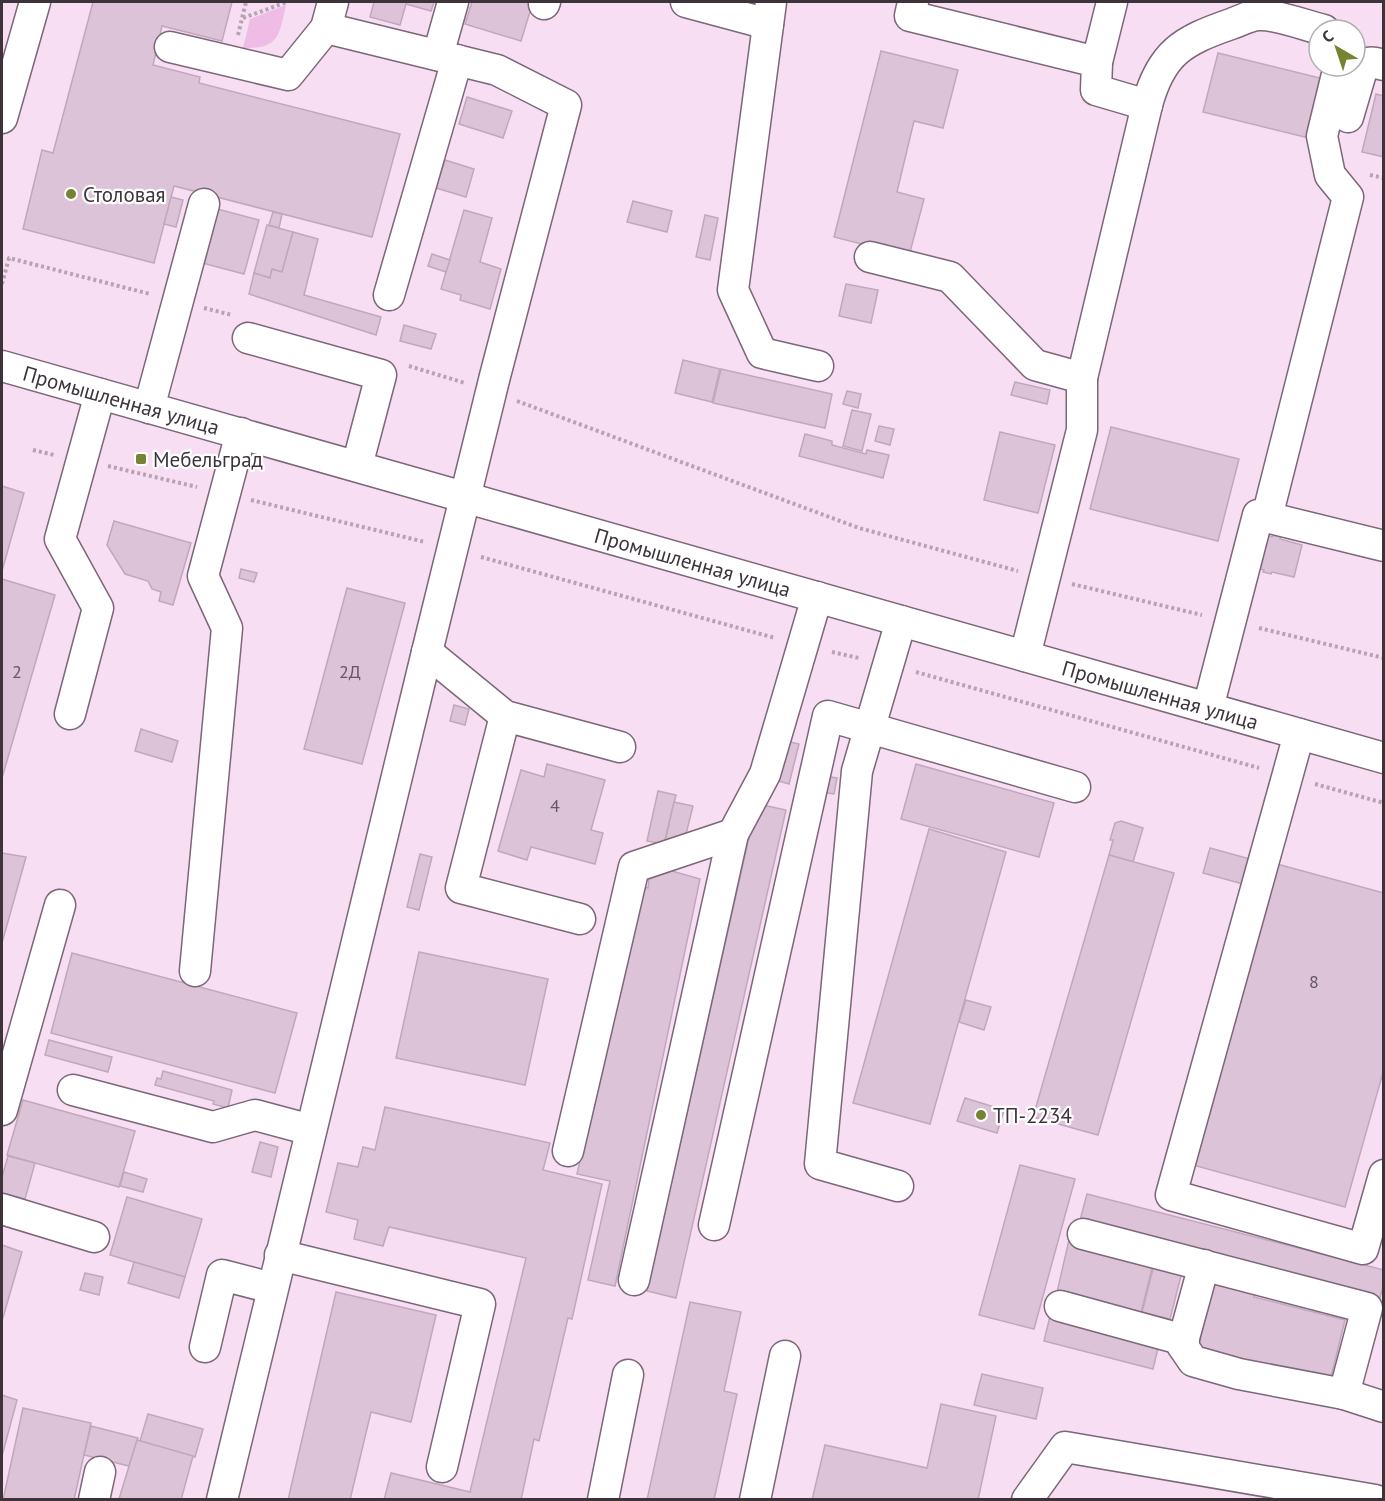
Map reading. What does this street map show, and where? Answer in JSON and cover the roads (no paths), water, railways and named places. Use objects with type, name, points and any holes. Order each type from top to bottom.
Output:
[{"type":"street","points":[[2,118],[35,2]]},
{"type":"street","points":[[389,295],[447,58],[453,2]]},
{"type":"street","points":[[686,2],[770,13],[733,290],[762,353],[818,366]]},
{"type":"street","points":[[913,2],[910,16],[1097,62]]},
{"type":"street","points":[[1112,2],[1097,62],[1096,90],[1147,105]]},
{"type":"street","points":[[1025,656],[1082,430],[1082,378],[1153,84],[1173,53],[1201,35],[1260,14],[1307,18]]},
{"type":"street","points":[[170,47],[288,75],[329,15],[447,58],[497,70],[566,105],[491,392],[222,1500]]},
{"type":"street","points":[[1348,117],[1363,66],[1367,62],[1383,65]]},
{"type":"street","points":[[1267,517],[1348,197],[1330,175],[1322,136],[1336,78]]},
{"type":"street","points":[[149,408],[204,204]]},
{"type":"street","points":[[870,257],[951,277],[1035,365],[1082,378]]},
{"type":"street","points":[[240,326],[381,375],[357,466]]},
{"type":"street","name":"Промышленная улица","points":[[2,366],[1383,758]]},
{"type":"street","points":[[70,714],[98,608],[60,539],[100,393]]},
{"type":"street","points":[[195,971],[227,628],[203,576],[241,434]]},
{"type":"street","points":[[1208,708],[1258,515],[1383,546]]},
{"type":"street","points":[[634,1280],[733,834],[765,774],[817,597]]},
{"type":"street","points":[[898,1186],[820,1164],[857,771],[901,621]]},
{"type":"street","points":[[427,652],[505,716],[620,747]]},
{"type":"street","points":[[505,716],[461,888],[580,919]]},
{"type":"street","points":[[714,1226],[828,716],[1075,787]]},
{"type":"street","points":[[1299,734],[1171,1195],[1363,1249],[1383,1174]]},
{"type":"street","points":[[568,1151],[634,867],[733,834]]},
{"type":"street","points":[[2,1110],[60,905]]},
{"type":"street","points":[[73,1090],[213,1127],[255,1115],[311,1130]]},
{"type":"street","points":[[2,1209],[94,1237]]},
{"type":"street","points":[[1083,1234],[1367,1308],[1344,1394]]},
{"type":"street","points":[[280,1255],[480,1304],[442,1467]]},
{"type":"street","points":[[1204,1265],[1182,1345],[1193,1361],[1239,1374],[1344,1394],[1383,1407]]},
{"type":"street","points":[[205,1347],[222,1275],[273,1288]]},
{"type":"street","points":[[1060,1306],[1184,1340]]},
{"type":"street","points":[[755,1500],[785,1356]]},
{"type":"street","points":[[603,1500],[628,1375]]},
{"type":"street","points":[[1028,1500],[1065,1447],[1375,1500]]},
{"type":"place","name":"Столовая","points":[[71,194]]},
{"type":"place","name":"Мебельград","points":[[141,459]]},
{"type":"place","name":"ТП-2234","points":[[981,1115]]}]
